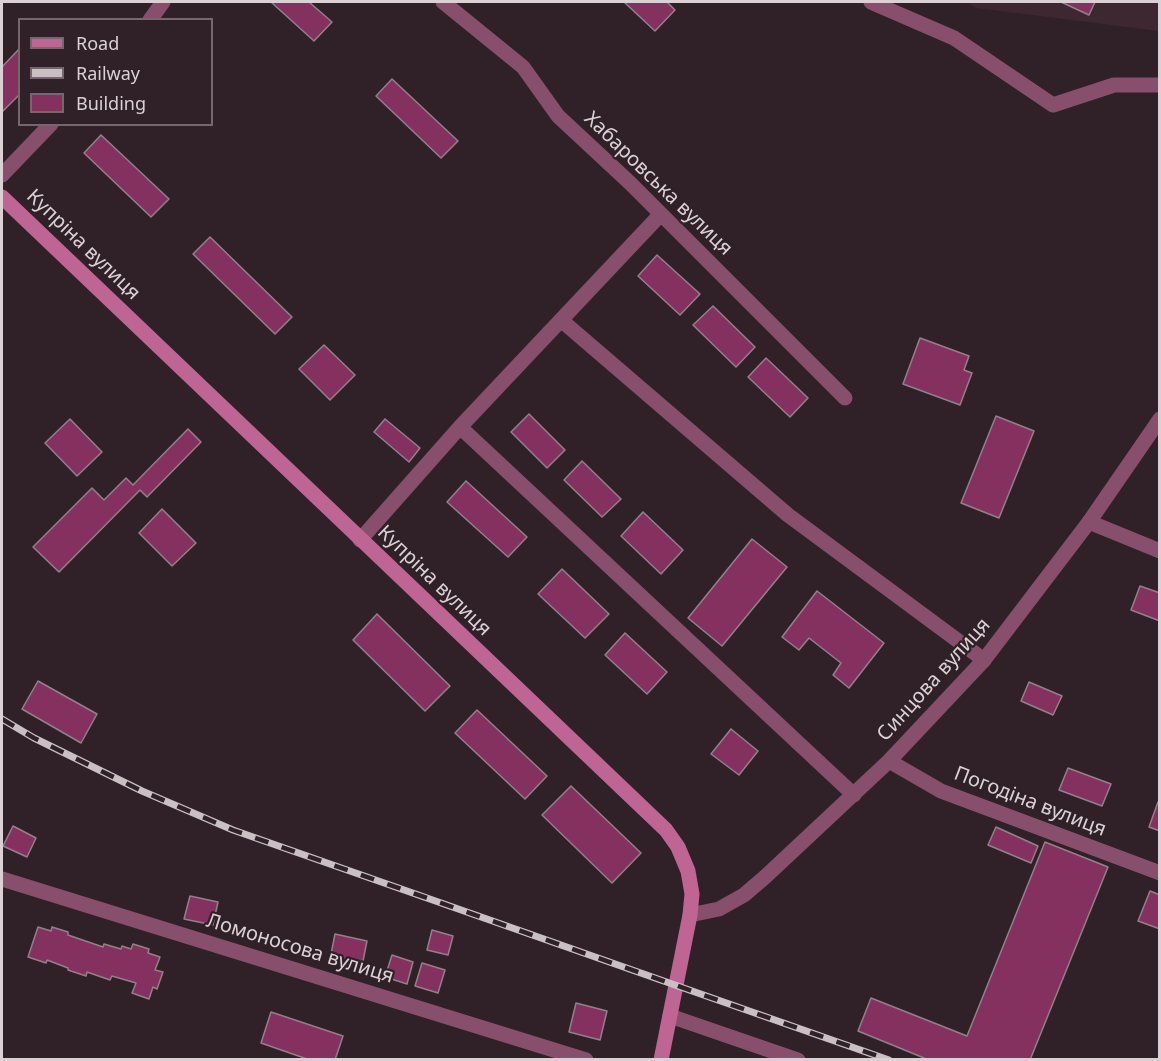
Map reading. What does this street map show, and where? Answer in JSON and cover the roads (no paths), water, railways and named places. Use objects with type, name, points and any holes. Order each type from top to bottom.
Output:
[{"type":"main road","name":"Купріна вулиця","points":[[2,197],[666,830],[678,847],[688,871],[692,894],[690,915],[661,1059]]},
{"type":"street","points":[[151,18],[163,2]]},
{"type":"street","name":"Хабаровська вулиця","points":[[443,2],[523,67],[558,116],[630,183],[845,398]]},
{"type":"street","points":[[870,2],[954,38],[1053,105],[1114,85],[1160,85]]},
{"type":"street","points":[[2,175],[49,126]]},
{"type":"street","points":[[360,540],[460,427],[660,215]]},
{"type":"street","points":[[561,320],[788,515],[984,660]]},
{"type":"street","name":"Синцова вулиця","points":[[690,915],[719,909],[744,895],[889,761],[984,660],[1089,522],[1160,419]]},
{"type":"street","points":[[460,427],[854,795]]},
{"type":"street","points":[[1089,522],[1160,551]]},
{"type":"street","name":"Погодіна вулиця","points":[[889,761],[941,791],[1160,873]]},
{"type":"street","name":"Ломоносова вулиця","points":[[2,879],[586,1059]]},
{"type":"street","points":[[670,1016],[798,1059]]},
{"type":"railway","points":[[2,719],[34,738],[142,791],[233,830],[889,1060]]}]
